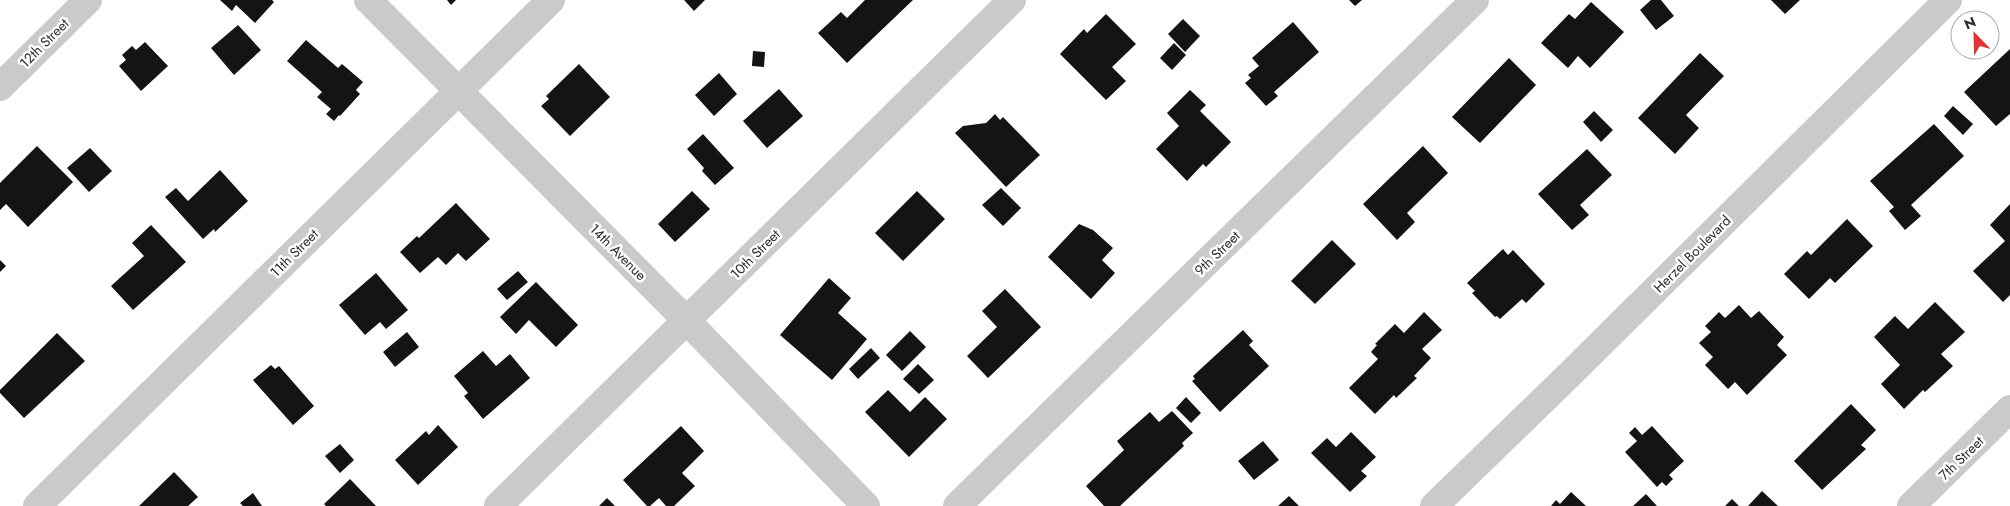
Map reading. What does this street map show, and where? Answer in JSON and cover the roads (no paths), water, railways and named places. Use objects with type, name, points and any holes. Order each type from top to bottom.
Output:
[{"type":"street","name":"12th Street","points":[[0,87],[88,0]]},
{"type":"street","name":"14th Avenue","points":[[368,0],[866,506]]},
{"type":"street","name":"11th Street","points":[[37,506],[551,0]]},
{"type":"street","name":"10th Street","points":[[498,506],[1012,0]]},
{"type":"street","name":"9th Street","points":[[957,506],[1475,0]]},
{"type":"street","name":"Herzel Boulevard","points":[[1434,506],[1566,379],[1948,0]]},
{"type":"street","name":"7th Street","points":[[1911,506],[2010,410]]}]
